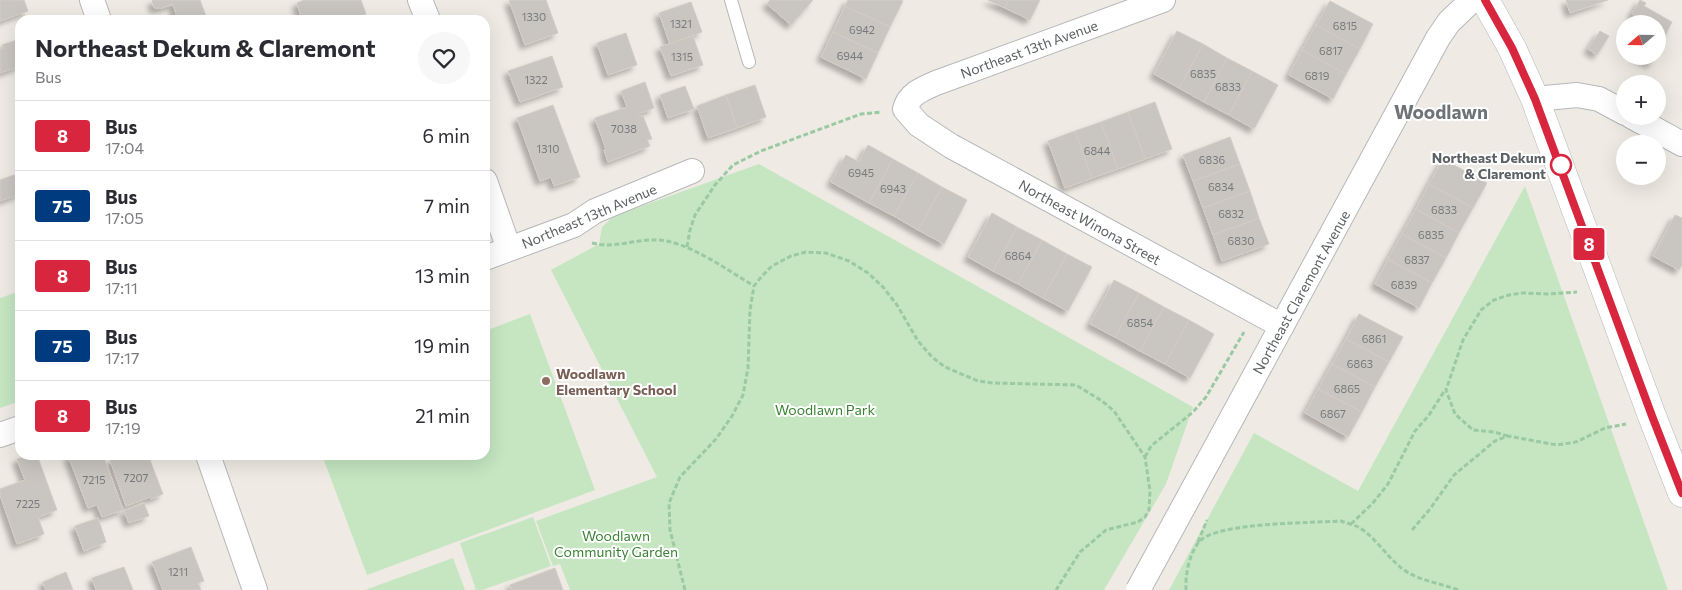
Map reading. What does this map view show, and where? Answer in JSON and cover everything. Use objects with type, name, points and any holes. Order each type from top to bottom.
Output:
[{"type":"street","points":[[92,0],[97,15]]},
{"type":"street","points":[[420,0],[426,15]]},
{"type":"street","name":"Northeast Claremont Avenue","points":[[1138,590],[1438,38],[1449,22],[1472,0]]},
{"type":"street","points":[[1485,0],[1512,48],[1535,99],[1682,493]]},
{"type":"street","name":"Northeast 13th Avenue","points":[[905,109],[908,101],[918,91],[936,83],[1148,2]]},
{"type":"street","points":[[1535,99],[1577,95],[1599,99],[1616,108]]},
{"type":"street","name":"Northeast Winona Street","points":[[905,109],[920,125],[951,146],[1282,326]]},
{"type":"street","points":[[1647,125],[1682,144]]},
{"type":"street","name":"Northeast 13th Avenue","points":[[490,256],[574,225],[595,211],[692,171]]},
{"type":"street","points":[[490,196],[509,250]]},
{"type":"street","points":[[0,435],[15,430]]},
{"type":"street","points":[[210,460],[255,590]]},
{"type":"lane","points":[[731,0],[749,62]]},
{"type":"path","points":[[687,247],[695,215],[714,186],[733,165],[761,151],[861,114],[905,109]]},
{"type":"path","points":[[574,225],[590,243],[604,246],[657,240],[687,247],[754,286]]},
{"type":"path","points":[[685,590],[670,530],[669,503],[680,478],[716,439],[743,396],[748,368],[750,310],[754,286],[772,266],[791,256],[806,252],[826,253],[849,261],[868,273],[882,287],[896,306],[918,341],[932,357],[945,367],[978,380],[993,383],[1076,385],[1094,395],[1114,411],[1144,457],[1151,500],[1149,510],[1145,517],[1138,522],[1106,530],[1080,552],[1056,590]]},
{"type":"path","points":[[1351,524],[1372,504],[1388,484],[1415,431],[1429,415],[1446,390],[1463,340],[1481,310],[1494,300],[1508,295],[1580,292],[1603,283]]},
{"type":"path","points":[[1144,457],[1151,446],[1193,412],[1206,397],[1256,312]]},
{"type":"path","points":[[1446,390],[1455,414],[1473,430],[1494,432],[1557,445],[1576,442],[1605,428],[1627,424],[1652,416]]},
{"type":"path","points":[[1412,530],[1430,509],[1454,475],[1495,441],[1508,436]]},
{"type":"path","points":[[1186,590],[1187,572],[1199,542],[1214,533],[1234,528],[1341,522],[1357,526],[1405,571],[1421,580],[1458,590]]},
{"type":"green space","name":"Woodlawn Park","points":[[759,164],[1193,407],[1166,484],[1104,590],[570,590],[560,564],[553,566],[536,521],[657,477],[551,270],[599,244],[602,227],[614,216]]},
{"type":"green space","points":[[1525,186],[1668,590],[1169,590],[1254,433],[1358,491]]},
{"type":"green space","points":[[15,293],[15,403],[0,408],[0,298]]},
{"type":"green space","points":[[530,314],[595,490],[367,575],[324,460],[490,460],[490,329]]},
{"type":"green space","points":[[533,517],[551,566],[482,590],[476,590],[460,543]]},
{"type":"green space","points":[[453,558],[465,590],[365,590]]},
{"type":"building","points":[[0,0],[24,0],[28,11],[0,21]]},
{"type":"building","points":[[152,0],[200,0],[206,15],[176,15],[173,4],[162,8],[154,8]]},
{"type":"building","points":[[304,0],[361,0],[366,14],[301,15],[297,3]]},
{"type":"building","points":[[509,0],[546,0],[558,33],[525,45]]},
{"type":"building","points":[[770,0],[813,0],[791,25],[767,4]]},
{"type":"building","points":[[848,0],[903,1],[890,27],[845,6]]},
{"type":"building","points":[[988,0],[1008,0],[1005,8]]},
{"type":"building","points":[[1008,0],[1040,0],[1030,20],[1005,8]]},
{"type":"building","points":[[1566,0],[1608,0],[1570,13]]},
{"type":"building","points":[[1640,0],[1646,3],[1644,6],[1660,15],[1634,15],[1632,14]]},
{"type":"building","points":[[1330,1],[1373,24],[1360,49],[1316,25]]},
{"type":"building","points":[[691,2],[702,32],[670,44],[659,13]]},
{"type":"building","points":[[845,6],[890,27],[878,53],[833,32]]},
{"type":"building","points":[[1666,19],[1672,22],[1666,34]]},
{"type":"building","points":[[1316,25],[1360,49],[1346,74],[1302,50]]},
{"type":"building","points":[[1177,31],[1203,44],[1179,88],[1154,74]]},
{"type":"building","points":[[1600,31],[1609,36],[1597,55],[1588,49]]},
{"type":"building","points":[[833,32],[878,53],[866,79],[821,57]]},
{"type":"building","points":[[626,33],[637,65],[608,75],[597,43]]},
{"type":"building","points":[[693,36],[703,65],[671,76],[660,47]]},
{"type":"building","points":[[15,41],[15,68],[0,73],[0,50],[4,48],[2,45]]},
{"type":"building","points":[[1203,44],[1227,58],[1204,102],[1179,88]]},
{"type":"building","points":[[1302,50],[1346,74],[1333,99],[1289,75]]},
{"type":"building","points":[[552,56],[563,87],[520,102],[508,71]]},
{"type":"building","points":[[1227,58],[1252,71],[1229,115],[1204,102]]},
{"type":"building","points":[[1252,71],[1278,85],[1254,129],[1229,115]]},
{"type":"building","points":[[645,82],[654,108],[638,114],[639,117],[643,116],[652,139],[647,140],[650,146],[608,162],[604,150],[606,149],[595,118],[627,107],[621,91]]},
{"type":"building","points":[[755,85],[766,117],[737,128],[726,95]]},
{"type":"building","points":[[685,86],[694,109],[668,118],[660,95]]},
{"type":"building","points":[[726,95],[737,128],[708,138],[697,106]]},
{"type":"building","points":[[1155,102],[1172,149],[1145,159],[1128,112]]},
{"type":"building","points":[[553,105],[580,177],[554,186],[551,177],[540,181],[517,118]]},
{"type":"building","points":[[1128,112],[1145,159],[1118,169],[1101,122]]},
{"type":"building","points":[[1101,122],[1118,169],[1092,178],[1075,131]]},
{"type":"building","points":[[1075,131],[1092,178],[1065,188],[1048,141]]},
{"type":"building","points":[[1230,137],[1240,164],[1193,181],[1183,155]]},
{"type":"building","points":[[868,145],[893,159],[869,203],[831,182],[846,155],[859,162]]},
{"type":"building","points":[[893,159],[918,173],[894,216],[869,203]]},
{"type":"building","points":[[1443,159],[1487,183],[1473,208],[1429,184]]},
{"type":"building","points":[[1240,164],[1250,191],[1203,208],[1193,181]]},
{"type":"building","points":[[918,173],[942,187],[918,230],[894,216]]},
{"type":"building","points":[[15,175],[15,196],[0,201],[0,180]]},
{"type":"building","points":[[1429,184],[1473,208],[1459,233],[1416,209]]},
{"type":"building","points":[[942,187],[967,200],[944,244],[918,230]]},
{"type":"building","points":[[1250,191],[1259,218],[1213,235],[1203,208]]},
{"type":"building","points":[[1416,209],[1459,233],[1446,258],[1402,234]]},
{"type":"building","points":[[992,213],[1017,227],[993,271],[968,257]]},
{"type":"building","points":[[1675,215],[1682,218],[1682,265],[1679,270],[1653,256]]},
{"type":"building","points":[[1259,218],[1269,244],[1222,261],[1213,235]]},
{"type":"building","points":[[1017,227],[1042,240],[1018,284],[993,271]]},
{"type":"building","points":[[1402,234],[1446,258],[1432,283],[1388,259]]},
{"type":"building","points":[[1042,240],[1067,254],[1043,298],[1018,284]]},
{"type":"building","points":[[1067,254],[1092,267],[1068,311],[1043,298]]},
{"type":"building","points":[[1388,259],[1432,283],[1419,308],[1375,284]]},
{"type":"building","points":[[1114,280],[1139,293],[1115,337],[1090,324]]},
{"type":"building","points":[[1139,293],[1164,307],[1140,351],[1115,337]]},
{"type":"building","points":[[1164,307],[1189,320],[1165,364],[1140,351]]},
{"type":"building","points":[[1359,314],[1403,337],[1389,362],[1346,339]]},
{"type":"building","points":[[1189,320],[1214,334],[1190,378],[1165,364]]},
{"type":"building","points":[[1346,339],[1389,362],[1375,387],[1332,364]]},
{"type":"building","points":[[1332,364],[1375,387],[1362,412],[1318,389]]},
{"type":"building","points":[[1318,389],[1362,412],[1348,437],[1305,413]]},
{"type":"building","points":[[17,460],[39,460],[57,510],[38,517],[44,534],[17,544],[0,495],[0,489],[25,480]]},
{"type":"building","points":[[70,460],[105,460],[123,510],[102,517],[97,505],[88,508]]},
{"type":"building","points":[[110,460],[150,460],[163,494],[126,506]]},
{"type":"building","points":[[144,503],[149,516],[129,523],[124,511]]},
{"type":"building","points":[[98,518],[106,542],[84,551],[75,526]]},
{"type":"building","points":[[191,547],[204,581],[198,583],[201,590],[163,590],[152,562]]},
{"type":"building","points":[[124,567],[133,590],[96,590],[92,578]]},
{"type":"building","points":[[555,568],[563,590],[512,590],[510,585]]},
{"type":"building","points":[[66,572],[73,590],[46,590],[43,582]]},
{"type":"bus line","name":"8","points":[[1485,0],[1512,48],[1558,156],[1652,416],[1682,493]]},
{"type":"place","name":"Northeast Dekum & Claremont","points":[[1561,165]]},
{"type":"place","name":"Woodlawn Elementary School","points":[[546,381]]},
{"type":"district","name":"Woodlawn","points":[[1441,111]]},
{"type":"park label","name":"Woodlawn Community Garden","points":[[616,544]]}]
